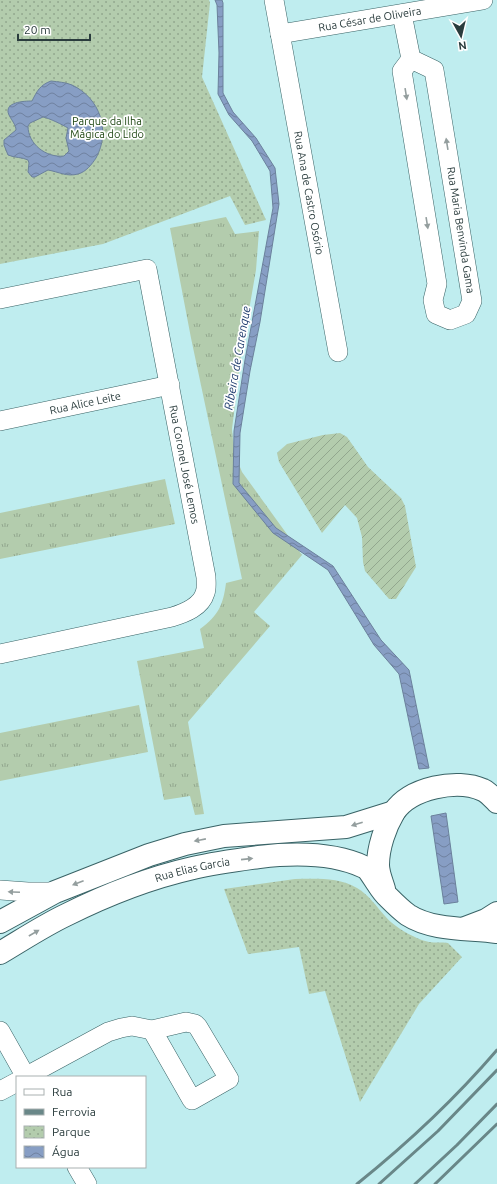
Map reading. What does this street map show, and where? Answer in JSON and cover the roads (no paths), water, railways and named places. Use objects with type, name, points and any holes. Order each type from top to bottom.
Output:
[{"type":"street","name":"Rua Ana de Castro Osório","points":[[274,0],[338,352]]},
{"type":"street","name":"Rua César de Oliveira","points":[[280,34],[484,0]]},
{"type":"street","points":[[402,14],[411,59]]},
{"type":"street","name":"Rua Maria Benvinda Gama","points":[[411,59],[434,70],[472,301],[466,314],[450,320],[436,314],[433,300],[437,284],[402,71],[411,59]]},
{"type":"street","name":"Rua Coronel José Lemos","points":[[0,299],[147,268],[206,576],[205,594],[198,604],[187,612],[172,617],[0,654]]},
{"type":"street","name":"Rua Alice Leite","points":[[0,421],[170,385]]},
{"type":"street","points":[[386,896],[378,866],[380,849],[394,812],[404,802],[421,792],[444,785],[464,785],[493,792]]},
{"type":"street","points":[[0,922],[55,892],[149,855],[185,844],[224,836],[346,827],[394,812]]},
{"type":"street","name":"Rua Elias Garcia","points":[[0,953],[65,915],[157,878],[232,860],[277,855],[320,855],[344,860],[365,867],[386,896],[409,915],[427,923],[462,929],[497,932]]},
{"type":"street","points":[[0,890],[55,892]]},
{"type":"street","points":[[462,929],[486,920],[497,912]]},
{"type":"street","points":[[28,1076],[108,1032],[132,1026],[152,1030]]},
{"type":"street","points":[[0,1031],[25,1076]]},
{"type":"street","points":[[0,1091],[16,1083]]},
{"type":"street","points":[[79,1168],[87,1184]]},
{"type":"water","points":[[215,0],[222,0],[223,3],[223,93],[233,112],[256,138],[275,168],[279,204],[240,433],[239,483],[276,528],[333,566],[381,640],[409,670],[429,768],[419,769],[399,674],[374,645],[328,570],[273,533],[233,484],[234,431],[245,360],[273,208],[270,171],[252,141],[229,115],[218,94],[219,53],[217,5]]},
{"type":"water","points":[[51,81],[72,85],[90,98],[100,116],[103,137],[93,163],[81,173],[70,175],[48,170],[35,177],[32,177],[28,172],[28,160],[8,155],[4,145],[4,140],[16,130],[8,111],[9,107],[15,103],[32,101],[39,89],[44,84]],"holes":[[[43,117],[68,128],[66,138],[69,151],[64,156],[51,155],[45,152],[31,139],[28,126],[30,123]]]},
{"type":"water","points":[[446,813],[458,902],[444,904],[431,816]]},
{"type":"railway","points":[[357,1184],[430,1120],[465,1086],[497,1050]]},
{"type":"railway","points":[[379,1184],[438,1131],[497,1070]]},
{"type":"railway","points":[[415,1184],[457,1145],[497,1104]]},
{"type":"railway","points":[[435,1184],[497,1124]]},
{"type":"park label","name":"Parque da Ilha Mágica do Lido","points":[[107,127]]},
{"type":"water label","name":"Ribeira de Carenque","points":[[237,358]]}]
